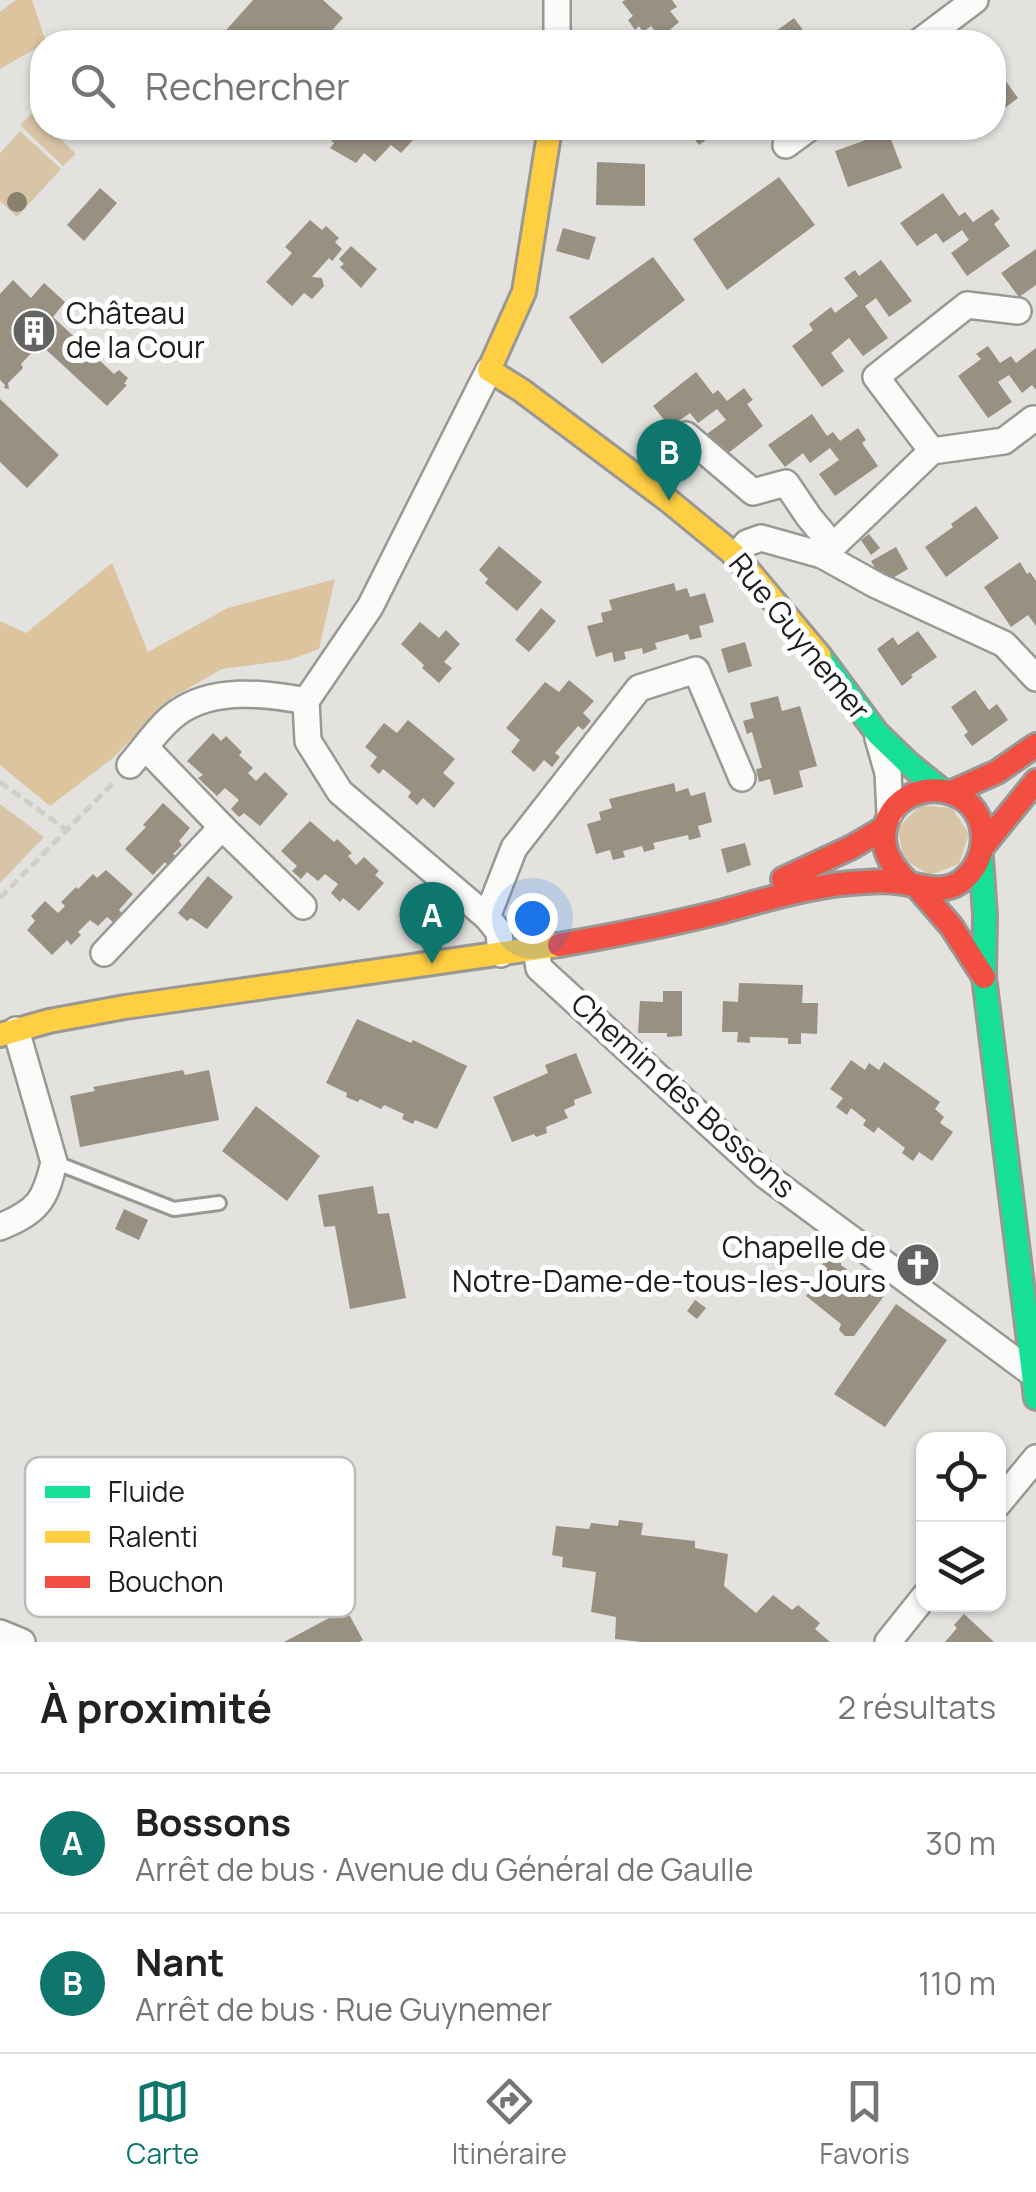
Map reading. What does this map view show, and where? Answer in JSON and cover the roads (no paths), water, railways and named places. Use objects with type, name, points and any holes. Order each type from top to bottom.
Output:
[{"type":"street","points":[[557,0],[557,30]]},
{"type":"street","points":[[936,30],[975,0]]},
{"type":"street","points":[[501,954],[499,932],[488,917],[340,792],[308,742],[306,700],[370,607],[524,292],[548,140]]},
{"type":"street","points":[[786,146],[794,140]]},
{"type":"street","points":[[932,451],[876,377],[967,305],[1018,311]]},
{"type":"street","name":"Rue Guynemer","points":[[488,370],[521,390],[736,556],[819,654],[877,733],[908,764],[946,790]]},
{"type":"street","points":[[827,550],[932,451],[1004,441],[1032,419]]},
{"type":"street","points":[[686,435],[753,492],[786,483],[827,550],[876,585],[1004,644],[1036,678]]},
{"type":"street","points":[[736,556],[747,544],[761,538],[827,550]]},
{"type":"street","points":[[488,917],[514,848],[639,688],[696,670],[742,778]]},
{"type":"street","points":[[303,906],[222,827],[137,756],[176,714],[209,696],[306,700]]},
{"type":"street","name":"Rue Guynemer","points":[[877,733],[888,773],[887,820]]},
{"type":"street","points":[[694,918],[852,847],[887,820],[904,798],[921,790],[946,790],[998,772],[1036,745]]},
{"type":"street","points":[[0,1227],[40,1203],[54,1162],[8,1032],[143,1005],[536,949],[694,918],[821,886],[866,882],[937,890],[955,885],[971,874],[982,851],[1036,781]]},
{"type":"street","points":[[946,790],[966,800],[983,828],[984,977],[1035,1383]]},
{"type":"street","points":[[887,820],[883,844],[887,860],[896,874],[913,886],[950,926],[984,977]]},
{"type":"street","points":[[104,952],[222,827]]},
{"type":"street","name":"Chemin des Bossons","points":[[536,949],[540,968],[765,1175],[1035,1383]]},
{"type":"street","points":[[1006,1494],[1036,1458]]},
{"type":"street","points":[[888,1642],[916,1608]]},
{"type":"street","points":[[0,1633],[22,1642]]},
{"type":"lane","points":[[54,1162],[174,1209],[219,1203]]},
{"type":"place","name":"Château de la Cour","points":[[34,331]]},
{"type":"place","name":"Nant","points":[[669,501]]},
{"type":"place","name":"Bossons","points":[[432,964]]},
{"type":"place","name":"Chapelle de Notre-Dame-de-tous-les-Jours","points":[[918,1265]]}]
